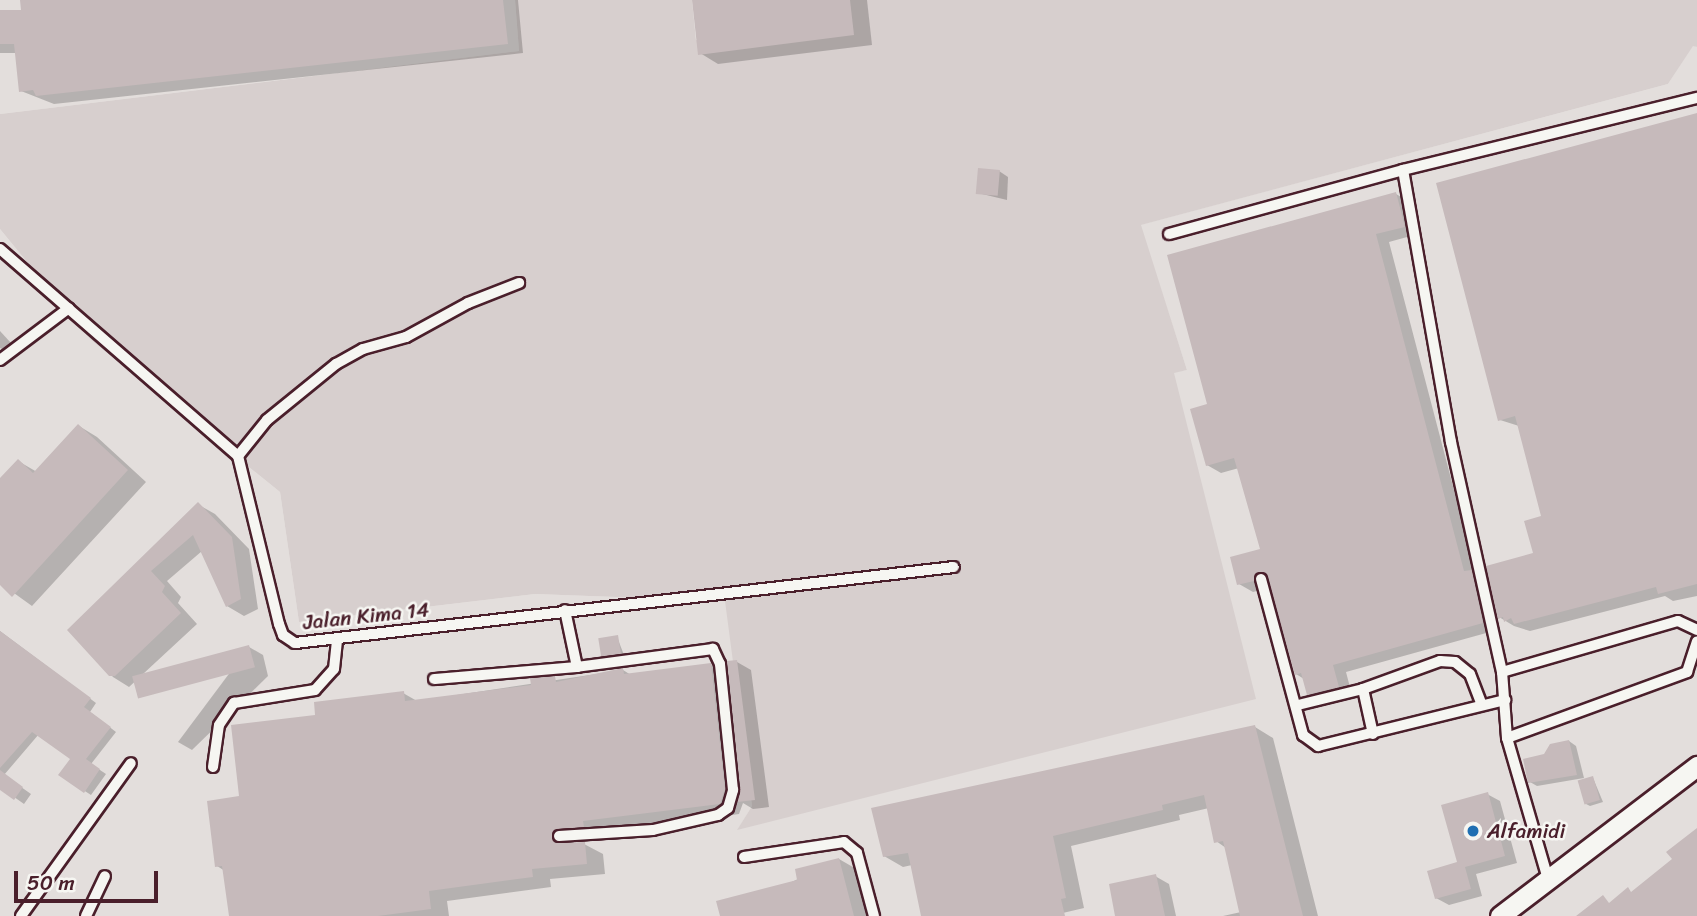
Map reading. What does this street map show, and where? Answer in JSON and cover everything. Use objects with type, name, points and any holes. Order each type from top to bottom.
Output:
[{"type":"street","points":[[1500,916],[1697,766]]},
{"type":"lane","points":[[1169,234],[1404,170],[1697,97]]},
{"type":"lane","points":[[1404,170],[1451,442],[1502,672],[1507,738],[1548,880]]},
{"type":"lane","points":[[0,249],[238,456],[267,419],[336,365],[363,349],[406,337],[468,303],[519,283]]},
{"type":"lane","points":[[0,360],[69,308]]},
{"type":"lane","name":"Jalan Kima 14","points":[[238,456],[283,635],[295,643],[337,641],[565,610],[954,567]]},
{"type":"lane","points":[[1261,579],[1298,705],[1303,735],[1318,746],[1373,734],[1481,703],[1505,700]]},
{"type":"lane","points":[[565,610],[577,667]]},
{"type":"lane","points":[[1502,672],[1678,621],[1697,631]]},
{"type":"lane","points":[[213,767],[219,725],[234,703],[315,690],[334,669],[337,641]]},
{"type":"lane","points":[[1507,738],[1687,671],[1697,642]]},
{"type":"lane","points":[[434,678],[577,667],[713,649],[720,664],[733,790],[728,808],[718,815],[653,830],[559,836]]},
{"type":"lane","points":[[1298,705],[1363,689],[1440,661],[1455,662],[1470,674],[1481,703]]},
{"type":"lane","points":[[1363,689],[1373,734]]},
{"type":"lane","points":[[20,916],[131,763]]},
{"type":"lane","points":[[744,857],[844,842],[857,853],[874,916]]},
{"type":"lane","points":[[86,916],[105,877]]},
{"type":"shaded area","points":[[0,0],[515,0],[519,51],[0,114]]},
{"type":"shaded area","points":[[515,0],[692,0],[696,40],[848,0],[1697,0],[1697,47],[1693,46],[1668,84],[1141,225],[1187,370],[1174,373],[1256,699],[737,830],[752,806],[725,601],[535,594],[299,622],[280,492],[91,340],[0,229],[0,114],[519,51]]},
{"type":"shaded area","points":[[1693,45],[1697,47],[1697,916],[0,916],[0,229],[91,340],[280,492],[299,622],[535,594],[726,601],[752,806],[738,829],[1174,372],[1187,370],[1140,225],[1668,84]]},
{"type":"building","points":[[20,0],[503,0],[508,44],[36,96],[33,90],[19,92],[14,44],[0,44],[0,10],[21,10]]},
{"type":"building","points":[[692,0],[850,0],[854,35],[698,55]]},
{"type":"building","points":[[1697,113],[1697,584],[1658,594],[1656,587],[1514,624],[1511,618],[1504,622],[1503,617],[1498,619],[1486,566],[1533,553],[1524,521],[1541,516],[1515,416],[1498,421],[1436,183]]},
{"type":"building","points":[[978,168],[1000,170],[998,196],[976,194]]},
{"type":"building","points":[[1396,192],[1405,227],[1376,234],[1464,571],[1472,570],[1483,623],[1333,665],[1339,687],[1307,695],[1301,673],[1295,675],[1267,574],[1258,572],[1254,581],[1237,585],[1230,557],[1260,549],[1234,458],[1206,466],[1190,409],[1207,404],[1167,255]]},
{"type":"building","points":[[78,424],[128,470],[12,597],[0,585],[0,478],[18,459],[33,473]]},
{"type":"building","points":[[198,502],[232,537],[241,599],[226,607],[193,535],[151,571],[165,586],[162,592],[181,613],[115,676],[109,676],[67,630]]},
{"type":"building","points":[[0,631],[91,698],[84,707],[111,727],[86,759],[100,769],[84,793],[58,775],[70,759],[32,732],[0,768]]},
{"type":"building","points":[[618,635],[621,654],[601,657],[598,638]]},
{"type":"building","points":[[249,645],[255,667],[138,699],[132,676]]},
{"type":"building","points":[[737,660],[755,800],[737,802],[740,789],[727,661]]},
{"type":"building","points":[[711,663],[725,789],[720,804],[583,821],[584,827],[555,830],[552,836],[556,843],[585,842],[587,864],[532,869],[533,877],[429,891],[431,909],[378,916],[229,916],[222,866],[215,867],[207,801],[239,796],[231,725],[315,715],[314,702],[404,691],[405,701],[531,685],[530,678],[555,676],[556,682],[623,668],[624,674]]},
{"type":"building","points":[[1255,725],[1303,916],[1240,916],[1223,841],[1214,843],[1204,795],[1162,805],[1163,810],[1053,836],[1066,898],[1061,899],[1065,916],[921,916],[908,853],[883,857],[871,808]]},
{"type":"building","points":[[1569,740],[1577,775],[1528,783],[1523,759],[1544,754],[1550,744]]},
{"type":"building","points":[[0,770],[23,787],[14,800],[0,790]]},
{"type":"building","points":[[1593,776],[1600,800],[1585,804],[1578,780]]},
{"type":"building","name":"Alfamidi","points":[[1488,792],[1505,856],[1465,867],[1471,889],[1435,899],[1427,871],[1457,862],[1441,805]]},
{"type":"building","points":[[1697,828],[1697,916],[1576,916],[1603,895],[1609,903],[1628,887],[1631,892],[1672,859],[1666,852]]},
{"type":"building","points":[[839,858],[854,916],[720,916],[716,901],[797,880],[795,869]]},
{"type":"building","points":[[1156,874],[1165,916],[1115,916],[1109,884]]},
{"type":"place","name":"Alfamidi","points":[[1473,831]]}]
